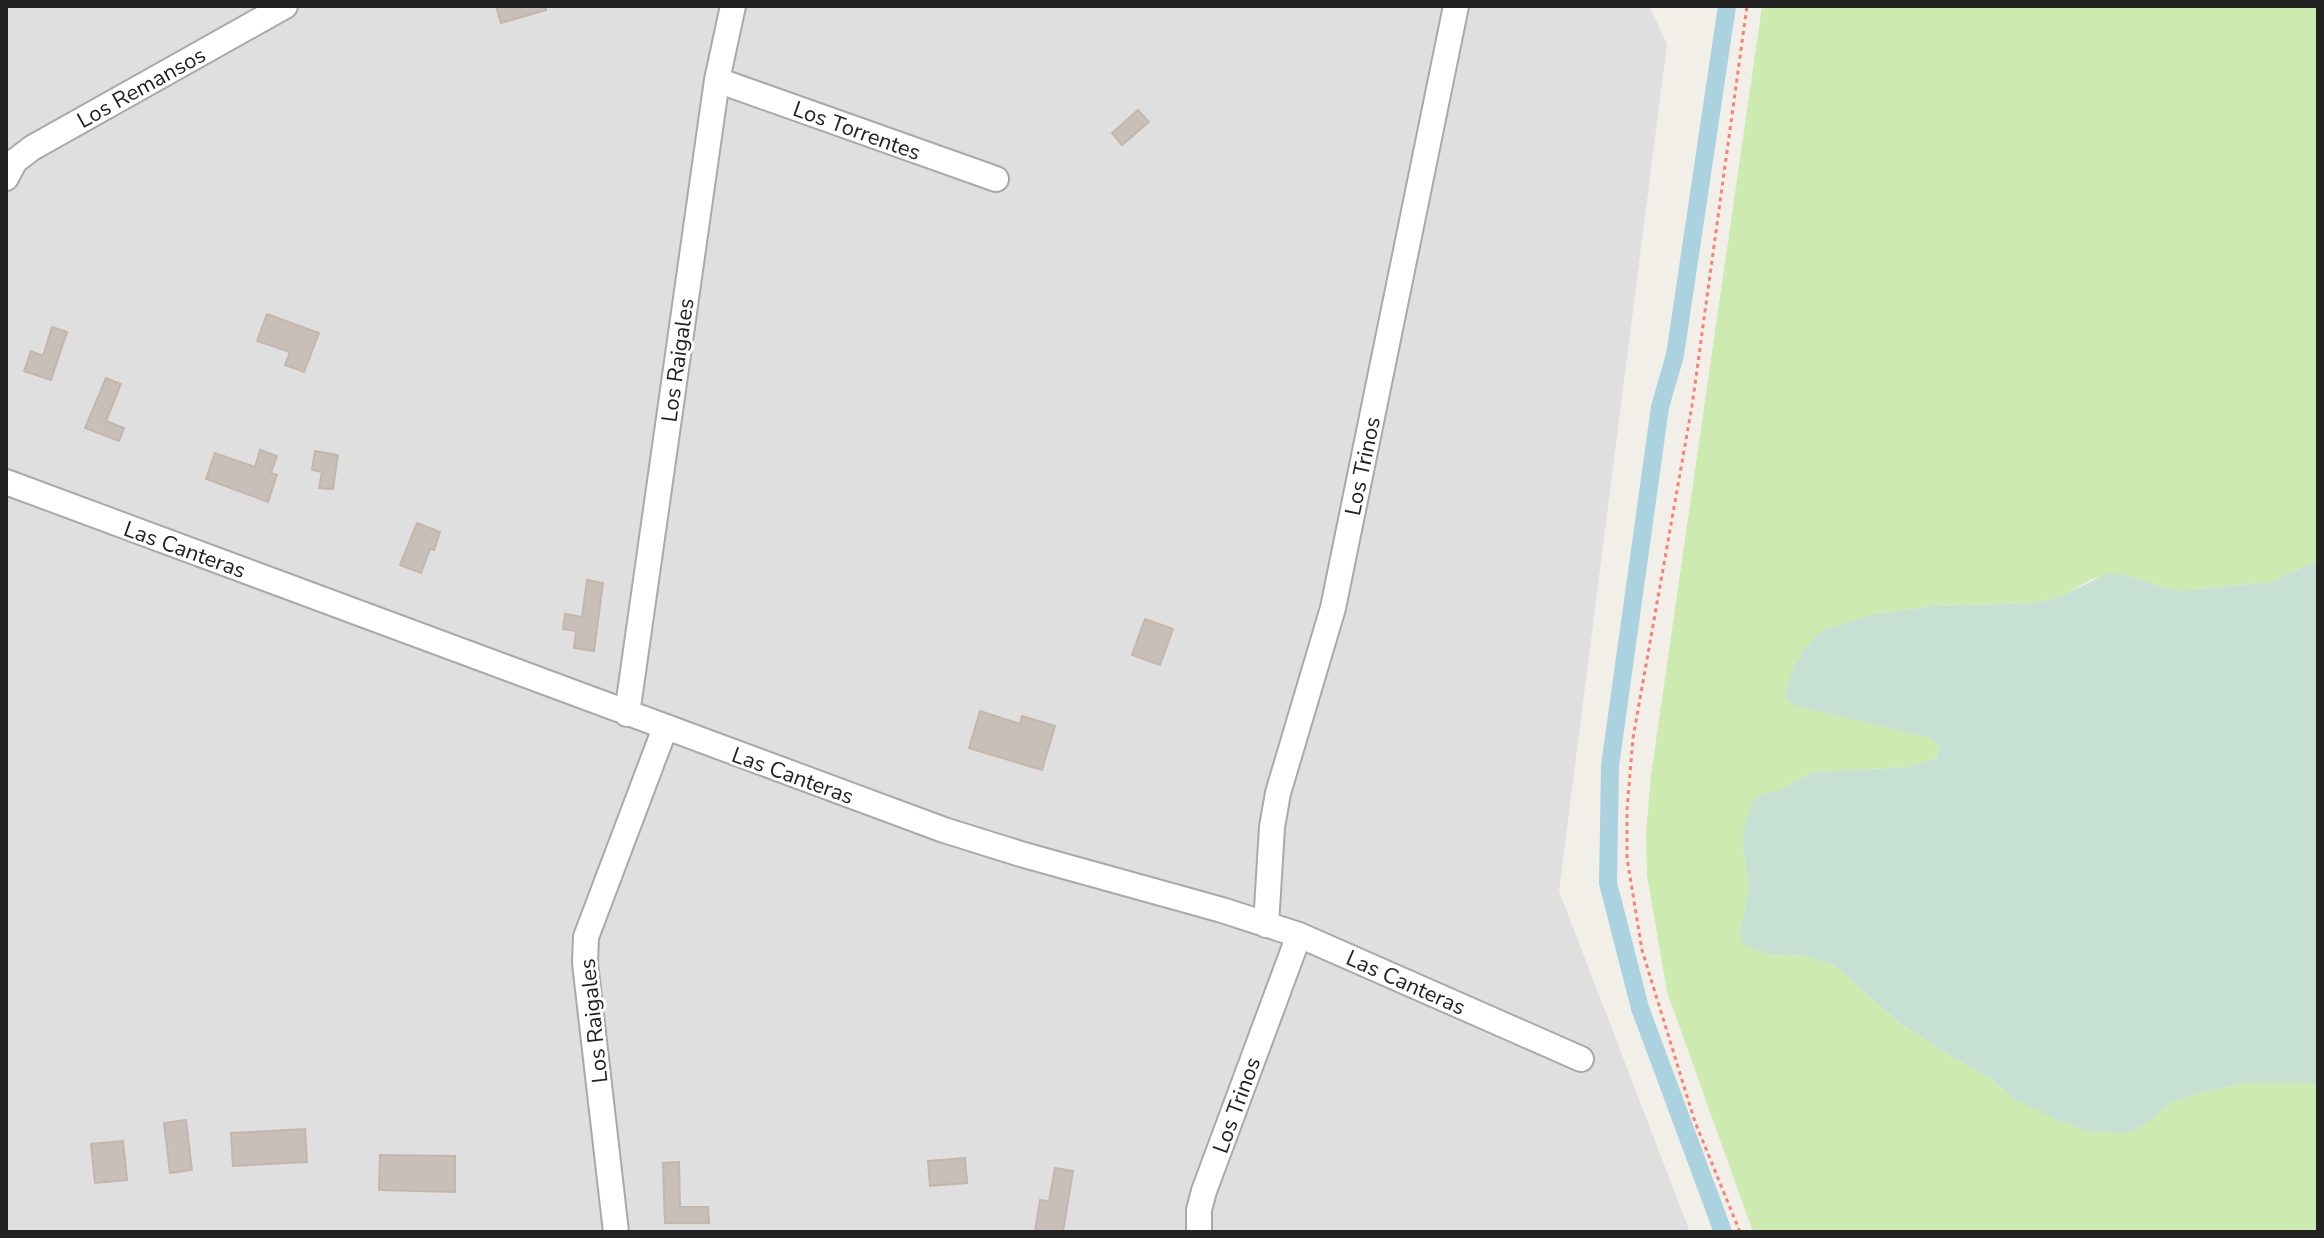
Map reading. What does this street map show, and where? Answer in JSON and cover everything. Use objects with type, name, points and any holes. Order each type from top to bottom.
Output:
[{"type":"street","name":"Los Remansos","points":[[6,178],[15,161],[32,148],[285,6]]},
{"type":"street","name":"Los Raigales","points":[[627,714],[717,80],[733,6]]},
{"type":"street","name":"Los Trinos","points":[[1266,925],[1276,802],[1333,608],[1456,6]]},
{"type":"street","name":"Los Torrentes","points":[[717,80],[996,179]]},
{"type":"street","name":"Las Canteras","points":[[6,482],[982,843],[1222,910],[1299,935],[1581,1059]]},
{"type":"street","name":"Los Raigales","points":[[616,1232],[585,963],[586,937],[665,728]]},
{"type":"street","name":"Los Trinos","points":[[1199,1232],[1201,1200],[1299,935]]},
{"type":"path","points":[[1740,1232],[1695,1122],[1657,1005],[1633,904],[1627,834],[1633,738],[1692,406],[1747,6]]},
{"type":"shaded area","points":[[6,6],[1649,6],[1667,44],[1559,891],[1690,1232],[6,1232]]},
{"type":"green space","points":[[1762,6],[2318,6],[2318,560],[2272,582],[2178,591],[2120,574],[2092,579],[2066,594],[2036,603],[1934,606],[1875,614],[1805,648],[1793,669],[1906,730],[1931,738],[1940,746],[1936,759],[1908,767],[1815,772],[1764,794],[1743,846],[1749,889],[1740,932],[1766,954],[1806,956],[1833,964],[1901,1024],[1991,1078],[2011,1097],[2087,1131],[2104,1131],[2157,1116],[2168,1104],[2201,1092],[2246,1083],[2318,1085],[2318,1232],[1753,1232],[1667,992],[1647,875],[1646,834],[1651,775]]},
{"type":"green space","points":[[2318,560],[2318,1085],[2246,1083],[2201,1092],[2168,1104],[2157,1116],[2124,1133],[2087,1131],[2011,1097],[1991,1078],[1901,1024],[1833,964],[1806,956],[1766,954],[1742,944],[1740,932],[1749,889],[1743,831],[1753,802],[1764,794],[1815,772],[1908,767],[1936,759],[1940,747],[1931,738],[1794,705],[1784,696],[1793,669],[1805,648],[1821,631],[1875,614],[1934,606],[2036,603],[2066,594],[2106,574],[2120,574],[2178,591],[2272,582]]},
{"type":"building","points":[[496,6],[546,6],[546,10],[501,23]]},
{"type":"building","points":[[1138,110],[1149,122],[1122,145],[1112,133]]},
{"type":"building","points":[[267,314],[319,333],[304,372],[285,365],[290,352],[257,341]]},
{"type":"building","points":[[52,327],[67,332],[51,380],[24,371],[31,351],[43,356]]},
{"type":"building","points":[[106,378],[121,384],[106,421],[124,428],[119,441],[85,428]]},
{"type":"building","points":[[260,450],[277,456],[271,473],[277,475],[268,502],[206,479],[215,453],[255,467]]},
{"type":"building","points":[[315,451],[338,455],[333,489],[319,488],[322,472],[312,470]]},
{"type":"building","points":[[417,523],[440,532],[421,573],[400,565]]},
{"type":"building","points":[[587,580],[603,583],[594,651],[574,648],[576,631],[563,629],[565,614],[582,617]]},
{"type":"building","points":[[1145,619],[1173,629],[1160,665],[1132,655]]},
{"type":"building","points":[[980,711],[1020,724],[1022,716],[1055,726],[1042,770],[969,748]]},
{"type":"building","points":[[186,1120],[192,1170],[170,1173],[164,1123]]},
{"type":"building","points":[[305,1129],[307,1162],[233,1166],[231,1133]]},
{"type":"building","points":[[123,1141],[127,1180],[95,1183],[91,1144]]},
{"type":"building","points":[[380,1155],[455,1156],[455,1192],[379,1190]]},
{"type":"building","points":[[965,1158],[967,1183],[930,1186],[928,1161]]},
{"type":"building","points":[[679,1162],[680,1207],[708,1207],[709,1223],[665,1223],[663,1163]]},
{"type":"building","points":[[1055,1168],[1073,1171],[1063,1232],[1035,1232],[1040,1200],[1049,1201]]},
{"type":"waterway","points":[[1723,1232],[1640,1008],[1608,883],[1610,766],[1660,407],[1675,355],[1727,6]]}]
